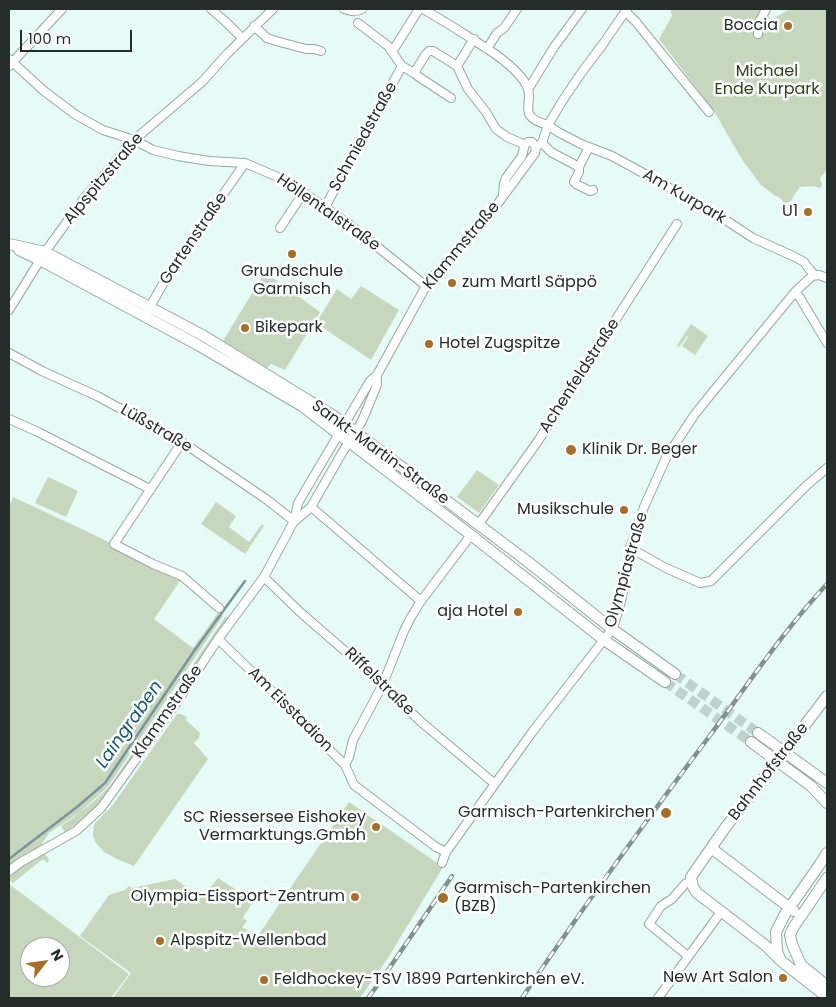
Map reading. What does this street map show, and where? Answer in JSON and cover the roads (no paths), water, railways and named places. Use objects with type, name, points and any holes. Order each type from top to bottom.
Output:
[{"type":"main road","name":"Sankt-Martin-Straße","points":[[9,245],[43,256],[147,312],[216,343],[345,423],[527,561],[612,629],[675,674]]},
{"type":"main road","name":"Sankt-Martin-Straße","points":[[147,312],[198,345],[302,406],[471,535],[604,640],[665,682]]},
{"type":"main road","name":"Bahnhofstraße","points":[[691,881],[691,877],[711,848],[827,696]]},
{"type":"main road","points":[[758,733],[827,784]]},
{"type":"main road","points":[[751,742],[811,786],[827,803]]},
{"type":"main road","points":[[711,848],[801,916]]},
{"type":"main road","points":[[780,960],[776,932],[789,907],[827,853]]},
{"type":"main road","points":[[827,878],[793,928],[791,940],[801,965],[827,986]]},
{"type":"main road","points":[[691,881],[697,893],[827,997]]},
{"type":"main road","points":[[765,946],[784,939],[791,940]]},
{"type":"street","points":[[10,63],[62,9]]},
{"type":"street","points":[[211,9],[242,38]]},
{"type":"street","name":"Alpspitzstraße","points":[[10,307],[84,197],[134,140],[202,82],[242,38],[274,9]]},
{"type":"street","points":[[344,9],[354,12],[362,9]]},
{"type":"street","points":[[392,52],[421,9],[474,39],[508,64],[523,80],[531,85],[554,47],[582,9]]},
{"type":"street","points":[[487,48],[517,9]]},
{"type":"street","points":[[758,34],[760,21],[766,9]]},
{"type":"street","points":[[539,145],[562,100],[603,44],[623,11],[636,22],[709,112]]},
{"type":"street","points":[[358,23],[379,39],[402,66],[451,98]]},
{"type":"street","points":[[257,24],[267,38],[306,49],[321,50]]},
{"type":"street","points":[[457,66],[474,39]]},
{"type":"street","points":[[414,73],[426,54],[429,51],[433,51],[457,66],[468,89],[501,134],[524,146],[528,142],[539,145],[579,168]]},
{"type":"street","name":"Höllentalstraße","points":[[10,63],[76,115],[102,130],[134,140],[153,150],[178,156],[245,163],[287,181],[394,259],[426,286]]},
{"type":"street","name":"Schmiedstraße","points":[[325,207],[402,66]]},
{"type":"street","name":"Am Kurpark","points":[[531,85],[528,112],[530,117],[540,123],[549,123],[558,132],[588,147],[612,156],[727,221],[753,238],[795,257],[804,262],[815,275]]},
{"type":"street","name":"Klammstraße","points":[[9,871],[21,862],[76,831],[101,808],[177,702],[218,639],[264,578],[294,521],[298,503],[370,381],[377,375],[426,286],[496,206],[539,145]]},
{"type":"street","name":"Klammstraße","points":[[503,195],[506,178],[522,156],[524,146]]},
{"type":"street","points":[[588,147],[574,182],[590,192],[593,190]]},
{"type":"street","name":"Gartenstraße","points":[[147,312],[172,268],[245,163]]},
{"type":"street","points":[[280,228],[300,198],[306,195]]},
{"type":"street","name":"Achenfeldstraße","points":[[478,525],[538,441],[677,224]]},
{"type":"street","points":[[815,275],[827,278]]},
{"type":"street","name":"Olympiastraße","points":[[442,862],[446,852],[533,731],[612,629],[621,601],[630,548],[644,507],[666,458],[716,388],[796,292],[809,278],[815,275]]},
{"type":"street","points":[[796,292],[827,343]]},
{"type":"street","name":"Lüßstraße","points":[[9,353],[42,371],[98,396],[182,442],[294,521]]},
{"type":"street","name":"Klammstraße","points":[[294,521],[311,507],[362,421],[377,385],[377,375]]},
{"type":"street","points":[[9,419],[150,489]]},
{"type":"street","points":[[182,442],[114,544],[182,576],[219,608]]},
{"type":"street","points":[[630,548],[666,568],[700,583],[711,581],[806,486],[827,468]]},
{"type":"street","points":[[311,507],[421,601]]},
{"type":"street","points":[[345,765],[353,740],[383,684],[404,631],[421,601],[471,535]]},
{"type":"street","name":"Riffelstraße","points":[[264,578],[383,684],[420,721],[495,784]]},
{"type":"street","name":"Am Eisstadion","points":[[218,639],[345,765],[354,785],[436,847],[446,852]]},
{"type":"street","name":"Bahnhofstraße","points":[[688,956],[648,924],[662,906],[672,899],[685,884],[691,881]]},
{"type":"street","points":[[658,998],[722,912]]},
{"type":"waterway","name":"Laingraben","points":[[9,859],[105,783],[194,651],[245,581]]},
{"type":"tunnel","points":[[675,674],[758,733]]},
{"type":"tunnel","points":[[665,682],[751,742]]},
{"type":"railway","points":[[522,998],[615,865],[767,657],[827,584]]},
{"type":"railway","points":[[368,998],[452,876]]},
{"type":"place","name":"Boccia","points":[[788,26]]},
{"type":"place","name":"U1","points":[[808,212]]},
{"type":"place","name":"Grundschule Garmisch","points":[[292,254]]},
{"type":"place","name":"zum Martl Säppö","points":[[452,283]]},
{"type":"place","name":"Bikepark","points":[[245,328]]},
{"type":"place","name":"Hotel Zugspitze","points":[[429,344]]},
{"type":"place","name":"Klinik Dr. Beger","points":[[571,450]]},
{"type":"place","name":"Musikschule","points":[[624,510]]},
{"type":"place","name":"aja Hotel","points":[[518,612]]},
{"type":"place","name":"Garmisch-Partenkirchen","points":[[666,813]]},
{"type":"place","name":"SC Riessersee Eishokey Vermarktungs.Gmbh","points":[[376,827]]},
{"type":"place","name":"Olympia-Eissport-Zentrum","points":[[355,897]]},
{"type":"place","name":"Garmisch-Partenkirchen (BZB)","points":[[443,898]]},
{"type":"place","name":"Alpspitz-Wellenbad","points":[[160,941]]},
{"type":"place","name":"New Art Salon","points":[[783,978]]},
{"type":"place","name":"Feldhockey-TSV 1899 Partenkirchen eV.","points":[[264,980]]},
{"type":"park label","name":"Michael Ende Kurpark","points":[[767,81]]}]
